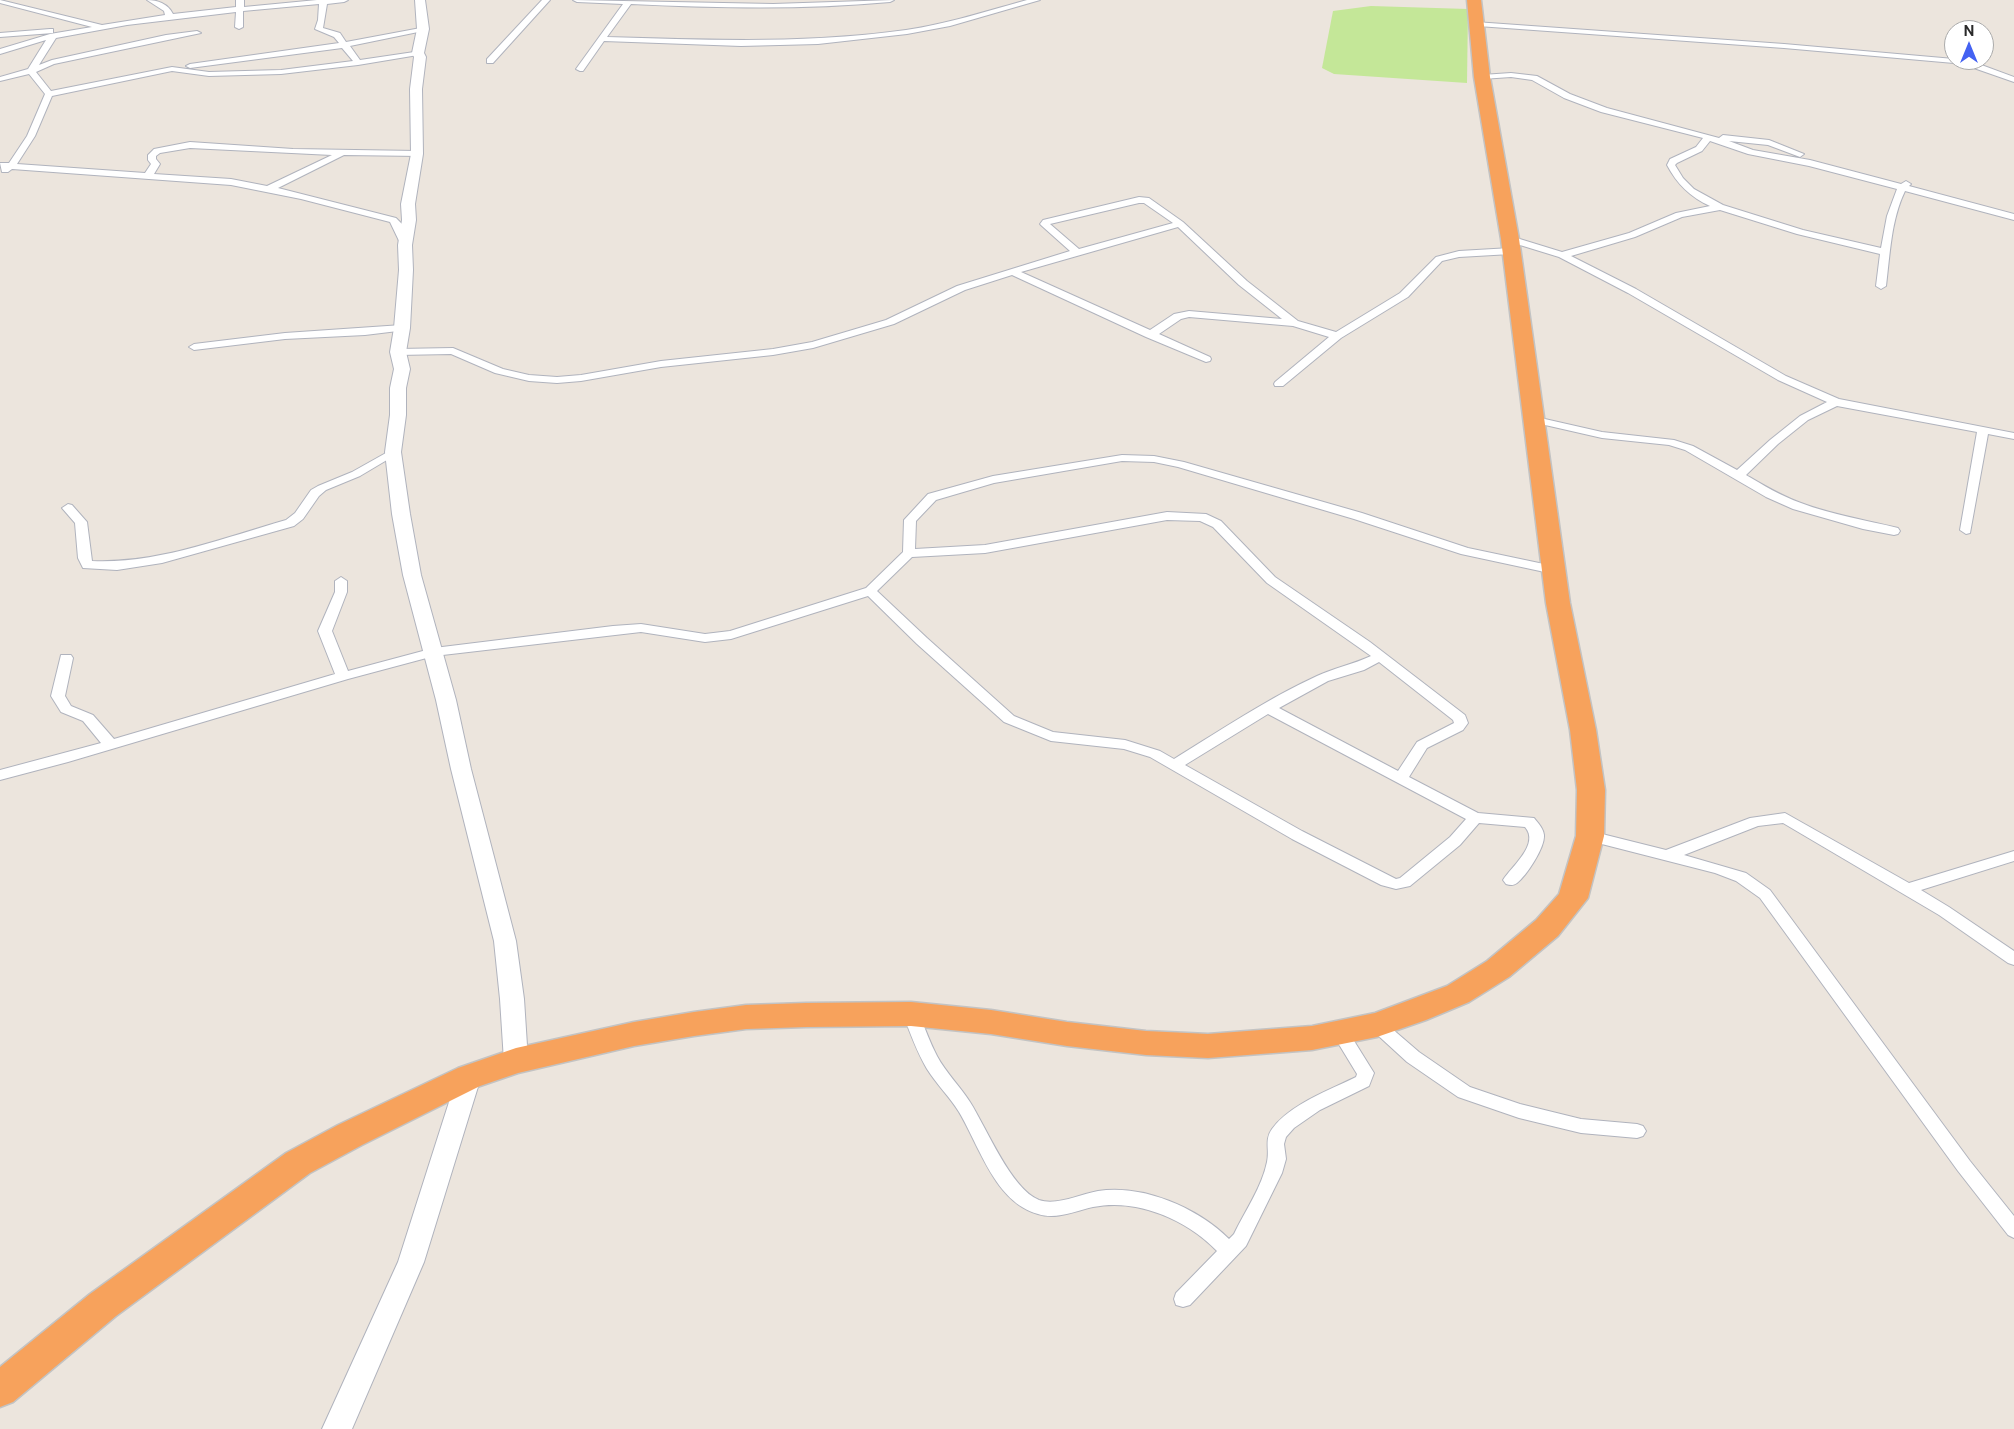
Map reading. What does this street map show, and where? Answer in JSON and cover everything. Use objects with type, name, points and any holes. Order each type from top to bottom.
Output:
[{"type":"highway","points":[[0,1390],[104,1305],[298,1164],[350,1135],[469,1077],[516,1060],[634,1034],[746,1017],[911,1014],[991,1022],[1067,1034],[1146,1043],[1208,1046],[1312,1038],[1377,1025],[1458,994],[1483,980],[1547,928],[1573,898],[1590,836],[1590,781],[1583,730],[1554,570],[1536,420],[1511,245],[1482,76],[1477,15]]},
{"type":"street","points":[[151,0],[166,10],[170,17]]},
{"type":"street","points":[[239,27],[240,0]]},
{"type":"street","points":[[0,52],[52,36],[170,17],[344,0]]},
{"type":"street","points":[[420,0],[423,29],[418,53],[420,57],[416,89],[417,154],[408,204],[409,220],[405,244],[406,270],[402,328],[398,352],[402,369],[398,388],[398,416],[393,452],[401,514],[412,575],[434,652],[461,769],[505,941],[516,1060]]},
{"type":"street","points":[[490,61],[546,0]]},
{"type":"street","points":[[577,0],[823,5],[890,0]]},
{"type":"street","points":[[603,39],[741,44],[818,42],[907,32],[947,24],[1036,0]]},
{"type":"street","points":[[580,69],[630,1]]},
{"type":"street","points":[[323,2],[322,20],[319,29],[337,35],[358,63]]},
{"type":"street","points":[[2,3],[99,26]]},
{"type":"street","points":[[1477,15],[1944,58]]},
{"type":"street","points":[[1477,15],[1960,62],[2014,78]]},
{"type":"street","points":[[0,35],[111,26]]},
{"type":"street","points":[[49,94],[172,69],[344,45],[423,29]]},
{"type":"street","points":[[0,79],[31,71],[52,62],[166,37],[197,33]]},
{"type":"street","points":[[31,71],[52,36]]},
{"type":"street","points":[[172,69],[223,74],[281,72],[358,63],[418,53]]},
{"type":"street","points":[[223,74],[228,60]]},
{"type":"street","points":[[1990,70],[2014,78]]},
{"type":"street","points":[[31,71],[49,94]]},
{"type":"street","points":[[1482,76],[1511,75],[1534,78],[1566,96],[1604,110],[1708,137],[1750,152],[1788,155],[1845,172],[2014,213]]},
{"type":"street","points":[[0,173],[12,166],[35,130],[49,94]]},
{"type":"street","points":[[1708,137],[1699,149],[1673,161],[1671,164],[1685,186],[1696,196],[1720,207],[1782,228],[1886,252]]},
{"type":"street","points":[[148,176],[156,164],[152,160],[152,155],[157,151],[174,146],[220,146],[274,151],[417,154]]},
{"type":"street","points":[[269,189],[343,153]]},
{"type":"street","points":[[0,166],[231,182],[269,189],[393,220],[397,224],[405,244]]},
{"type":"street","points":[[1903,186],[1943,199],[2014,217]]},
{"type":"street","points":[[1881,286],[1895,202],[1903,186]]},
{"type":"street","points":[[1895,202],[1943,199]]},
{"type":"street","points":[[1076,252],[1045,224],[1046,222],[1139,200],[1150,202],[1180,224],[1243,283],[1294,323]]},
{"type":"street","points":[[1562,256],[1632,235],[1679,216],[1720,207]]},
{"type":"street","points":[[398,352],[453,351],[475,362],[529,378],[557,380],[582,378],[660,364],[773,352],[813,345],[890,322],[961,288],[1076,252],[1180,224]]},
{"type":"street","points":[[1279,384],[1337,336],[1404,295],[1440,259],[1511,245],[1562,256],[1640,296],[1782,378],[1836,402],[2014,436]]},
{"type":"street","points":[[1012,272],[1206,359]]},
{"type":"street","points":[[1150,334],[1178,316],[1189,314],[1294,323],[1337,336]]},
{"type":"street","points":[[194,347],[285,336],[402,328]]},
{"type":"street","points":[[1738,476],[1774,442],[1804,418],[1836,402]]},
{"type":"street","points":[[1536,420],[1602,435],[1670,442],[1689,448],[1770,494],[1797,506],[1867,526],[1894,531]]},
{"type":"street","points":[[1966,530],[1983,430]]},
{"type":"street","points":[[68,508],[81,522],[84,558],[87,565],[117,566],[162,559],[290,523],[299,516],[315,493],[322,488],[356,474],[393,452]]},
{"type":"street","points":[[908,554],[910,520],[932,497],[993,480],[1122,458],[1180,464],[1358,516],[1466,551],[1554,570]]},
{"type":"street","points":[[0,775],[110,745],[343,676],[434,652],[641,628],[704,638],[718,638],[870,591],[908,554],[985,549],[1167,516],[1202,518],[1216,524],[1229,534],[1271,580],[1380,657],[1461,720],[1458,727],[1422,745],[1400,777]]},
{"type":"street","points":[[341,581],[341,592],[324,631],[343,676]]},
{"type":"street","points":[[870,591],[922,642],[1009,719],[1051,736],[1125,744],[1155,754],[1297,835],[1377,877],[1396,884],[1405,882],[1455,841],[1476,818]]},
{"type":"street","points":[[1174,765],[1268,708],[1323,678],[1359,667],[1380,657]]},
{"type":"street","points":[[66,658],[58,696],[66,709],[88,718],[110,745]]},
{"type":"street","points":[[1268,708],[1476,818],[1529,822],[1533,826],[1537,841],[1532,852],[1510,880]]},
{"type":"street","points":[[1667,856],[1755,822],[1785,818],[1944,911],[2014,959]]},
{"type":"street","points":[[1590,836],[1733,874],[1766,894],[1964,1166],[2014,1230]]},
{"type":"street","points":[[1908,889],[2014,856]]},
{"type":"street","points":[[911,1014],[934,1066],[964,1105],[993,1161],[1018,1193],[1032,1205],[1043,1208],[1058,1208],[1100,1198],[1126,1199],[1151,1204],[1182,1215],[1205,1228],[1229,1251]]},
{"type":"street","points":[[1377,1025],[1413,1057],[1464,1092],[1519,1111],[1582,1126],[1637,1131]]},
{"type":"street","points":[[1183,1299],[1240,1240],[1273,1173],[1277,1159],[1275,1144],[1278,1134],[1288,1123],[1314,1105],[1363,1081],[1366,1077],[1366,1073],[1340,1033]]},
{"type":"street","points":[[338,1429],[411,1262],[469,1077]]},
{"type":"green space","points":[[1371,6],[1468,9],[1467,83],[1334,74],[1322,68],[1333,11]]}]
